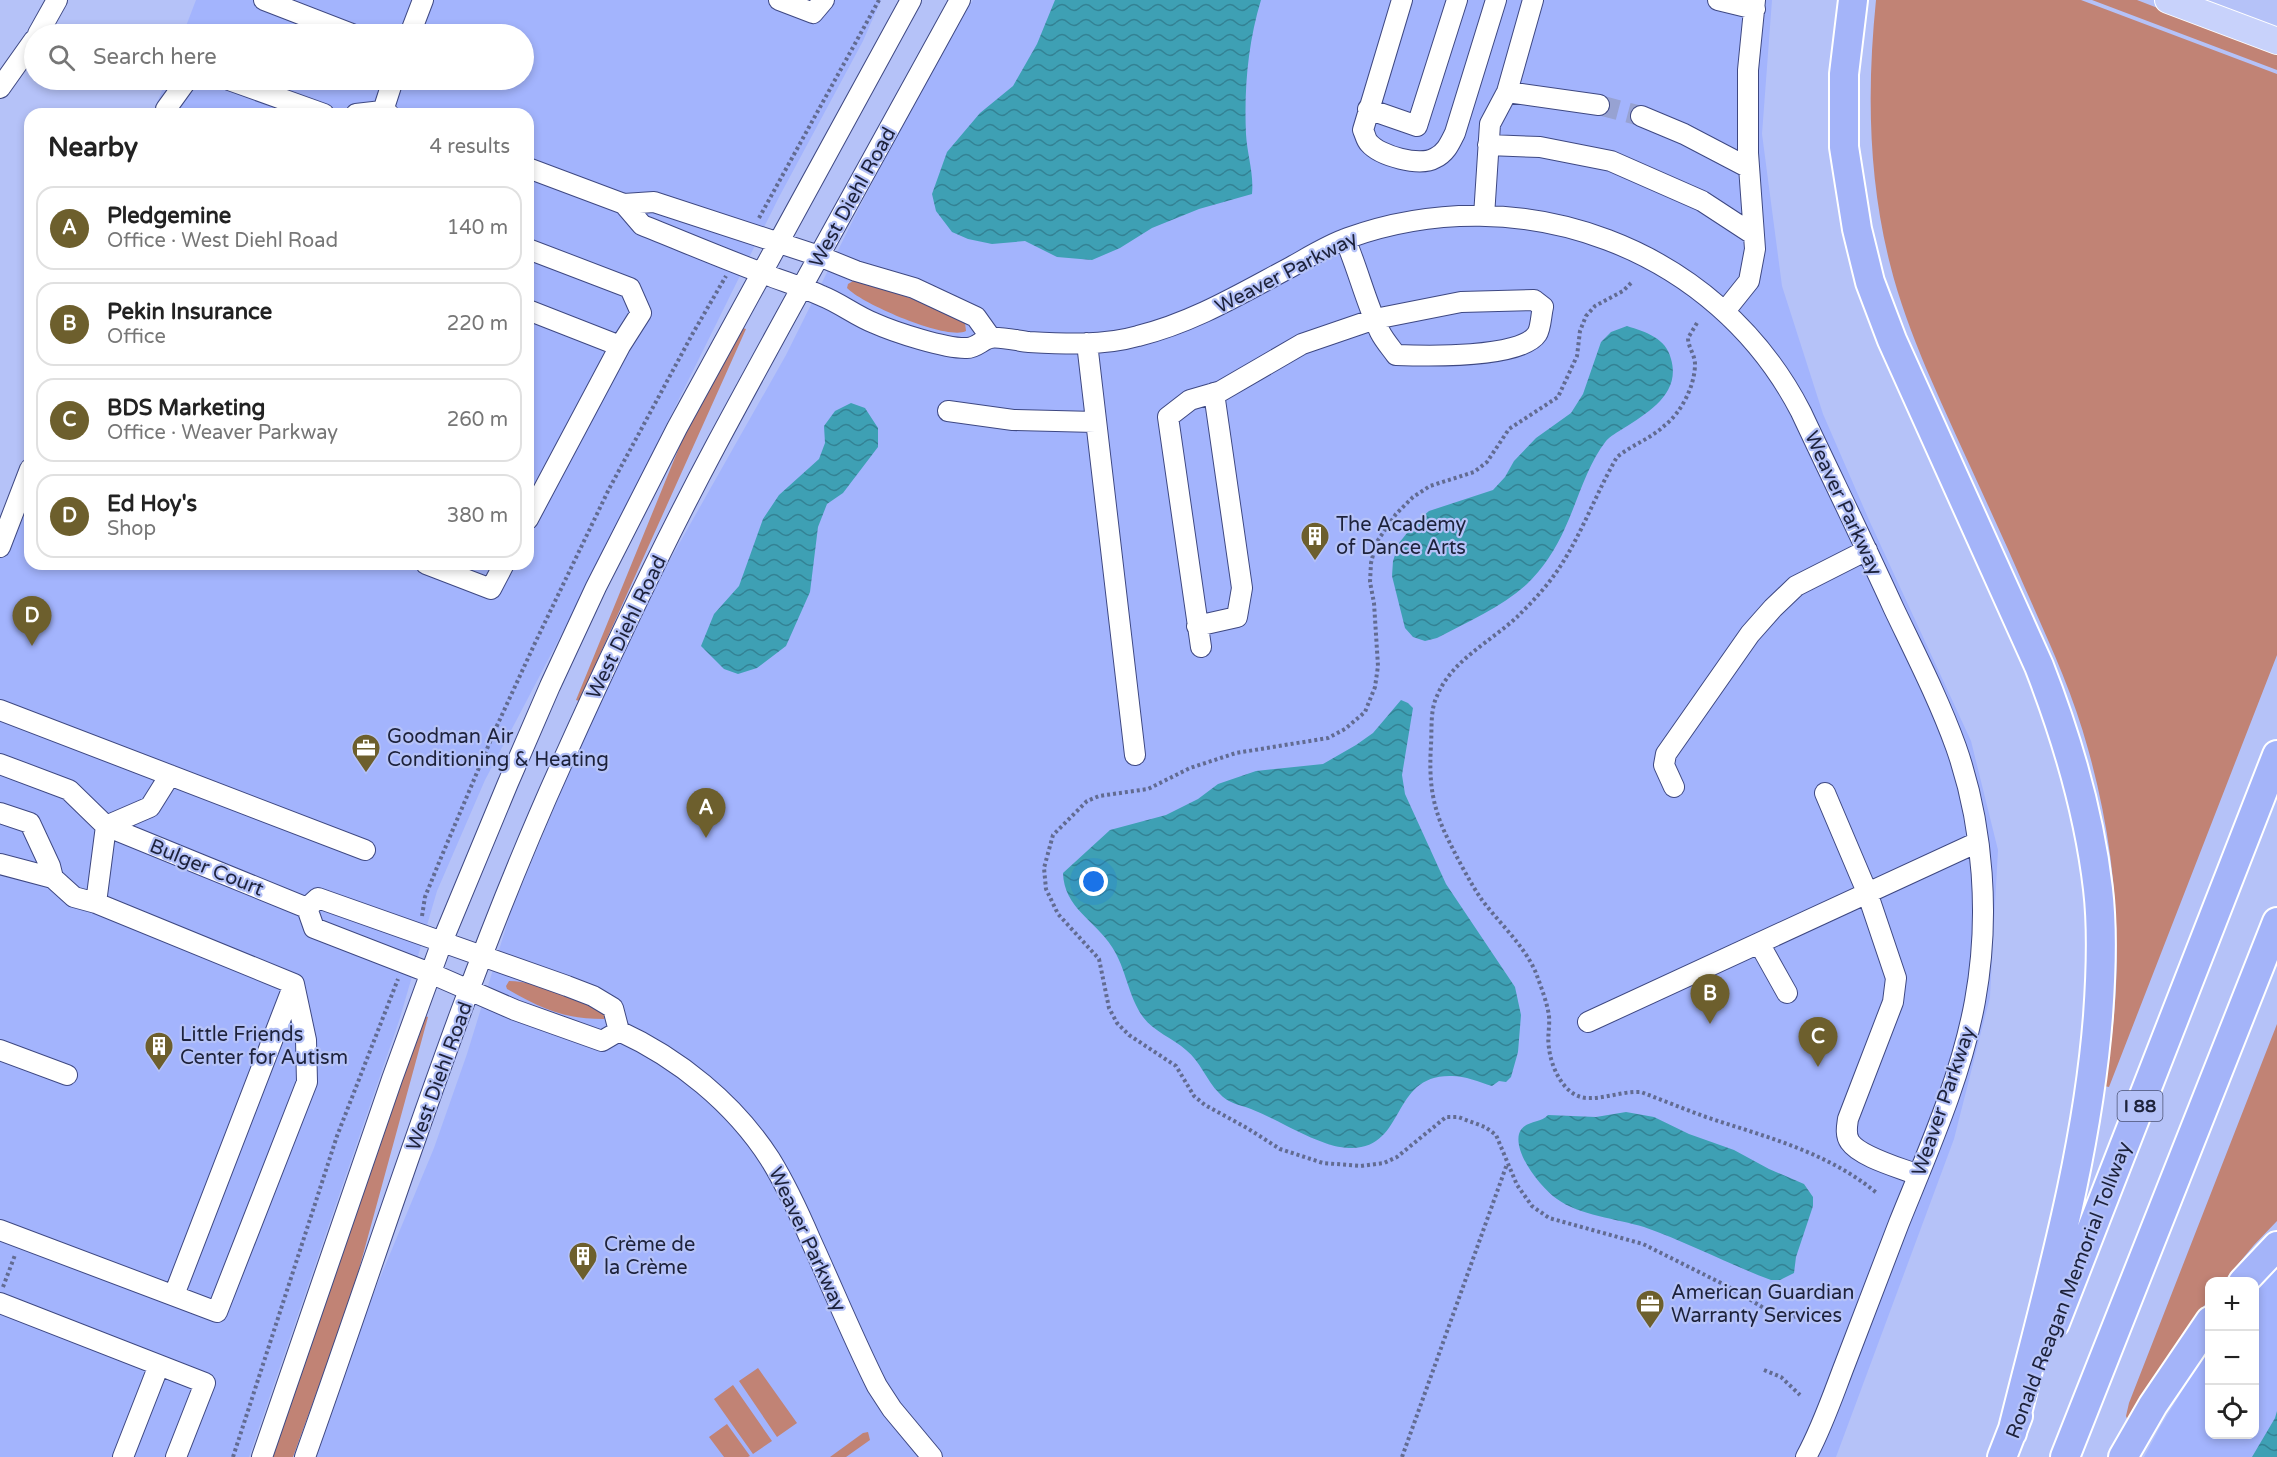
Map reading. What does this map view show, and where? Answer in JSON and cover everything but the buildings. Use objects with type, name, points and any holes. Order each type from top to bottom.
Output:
[{"type":"highway","points":[[1853,0],[1844,74],[1844,147],[1857,229],[1870,282],[1892,340],[2039,666],[2060,718],[2079,783],[2099,891],[2100,996],[2087,1114],[2063,1227],[2007,1445]]},
{"type":"highway","name":"Ronald Reagan Memorial Tollway","points":[[2007,1445],[2277,755]]},
{"type":"highway","points":[[2065,1457],[2277,922]]},
{"type":"highway","points":[[2246,1277],[2277,1246]]},
{"type":"highway","points":[[2123,1457],[2153,1405],[2205,1328]]},
{"type":"main road","points":[[2168,0],[2277,41]]},
{"type":"street","points":[[44,24],[57,0]]},
{"type":"street","points":[[264,0],[326,24]]},
{"type":"street","points":[[414,24],[423,0]]},
{"type":"street","points":[[779,0],[813,13],[824,0]]},
{"type":"street","name":"West Diehl Road","points":[[262,1457],[430,973],[508,783],[596,587],[677,428],[911,0]]},
{"type":"street","name":"West Diehl Road","points":[[305,1457],[454,1029],[560,767],[604,672],[715,448],[960,0]]},
{"type":"street","points":[[1402,0],[1363,130],[1368,143],[1377,149],[1410,161],[1427,162],[1437,158],[1449,147],[1455,133],[1496,0]]},
{"type":"street","points":[[1368,109],[1417,126],[1457,0]]},
{"type":"street","points":[[1484,216],[1490,124],[1507,92],[1533,0]]},
{"type":"street","points":[[1718,0],[1755,4],[1748,70],[1749,168],[1755,249],[1749,281],[1725,311]]},
{"type":"street","points":[[0,88],[24,54]]},
{"type":"street","points":[[172,108],[182,90]]},
{"type":"street","points":[[257,90],[307,108]]},
{"type":"street","points":[[386,108],[391,90]]},
{"type":"street","points":[[1507,92],[1599,105]]},
{"type":"street","points":[[1641,116],[1684,134],[1749,168]]},
{"type":"street","points":[[1488,145],[1540,147],[1611,161],[1702,201],[1754,235]]},
{"type":"street","points":[[534,170],[624,204],[654,202],[819,256],[856,271],[914,288],[976,317],[991,338]]},
{"type":"street","name":"Weaver Parkway","points":[[624,204],[642,225],[827,298],[874,323],[942,345],[970,349],[991,338],[1053,344],[1087,343],[1136,337],[1197,317],[1345,239],[1406,222],[1455,216],[1517,217],[1584,231],[1658,263],[1691,283],[1725,311],[1753,341],[1787,385],[1867,550],[1945,717],[1967,786],[1978,842],[1983,922],[1975,1000],[1967,1040],[1918,1175],[1829,1404],[1806,1457]]},
{"type":"street","points":[[1201,647],[1168,417],[1190,400],[1221,391],[1302,344],[1375,319],[1461,302],[1534,300],[1543,307],[1537,335],[1519,348],[1448,357],[1396,356],[1380,332],[1375,319],[1345,239]]},
{"type":"street","points":[[534,251],[630,288],[641,313],[620,345],[534,508]]},
{"type":"street","points":[[534,312],[620,345]]},
{"type":"street","points":[[1087,343],[1135,755]]},
{"type":"street","points":[[1197,626],[1237,617],[1242,588],[1214,393]]},
{"type":"street","points":[[948,411],[1013,420],[1095,422]]},
{"type":"street","points":[[0,547],[24,485]]},
{"type":"street","points":[[1674,787],[1664,765],[1666,754],[1750,634],[1796,586],[1867,550]]},
{"type":"street","points":[[441,570],[491,590],[501,570]]},
{"type":"street","points":[[0,710],[365,850]]},
{"type":"street","points":[[0,764],[69,790],[106,826]]},
{"type":"street","points":[[106,826],[150,807],[170,775]]},
{"type":"street","points":[[1825,793],[1867,892],[1896,978],[1893,1002],[1846,1129],[1849,1141],[1860,1152],[1918,1175]]},
{"type":"street","points":[[0,813],[30,823],[50,866],[53,878]]},
{"type":"street","points":[[96,903],[106,826]]},
{"type":"street","name":"Bulger Court","points":[[106,826],[307,908]]},
{"type":"street","points":[[1588,1022],[1978,842]]},
{"type":"street","points":[[0,864],[53,878],[74,897],[96,903],[294,984]]},
{"type":"street","points":[[318,898],[442,942],[593,996],[613,1008],[619,1031],[602,1041],[514,1010],[430,973],[314,928],[307,908],[318,898]]},
{"type":"street","points":[[1760,943],[1787,993]]},
{"type":"street","points":[[174,1295],[294,984]]},
{"type":"street","points":[[0,1230],[217,1312],[307,1082],[306,1040],[294,984]]},
{"type":"street","name":"Weaver Parkway","points":[[619,1031],[648,1044],[688,1072],[731,1110],[770,1159],[795,1205],[877,1386],[892,1409],[932,1457]]},
{"type":"street","points":[[0,1050],[67,1075]]},
{"type":"street","points":[[0,1303],[204,1383],[176,1457]]},
{"type":"street","points":[[123,1457],[159,1365]]},
{"type":"path","points":[[750,234],[879,0]]},
{"type":"path","points":[[425,897],[495,730],[609,489],[734,262]]},
{"type":"path","points":[[1631,283],[1623,291],[1594,306],[1586,316],[1580,331],[1577,356],[1558,397],[1509,429],[1487,462],[1474,472],[1430,486],[1413,497],[1396,514],[1376,543],[1371,563],[1370,582],[1374,603],[1378,666],[1375,687],[1365,712],[1345,729],[1328,738],[1236,753],[1190,768],[1148,789],[1098,796],[1087,801],[1053,835],[1044,868],[1046,889],[1058,914],[1100,959],[1109,1008],[1117,1023],[1129,1035],[1176,1066],[1194,1095],[1205,1105],[1280,1149],[1323,1163],[1361,1166],[1384,1163],[1397,1157],[1446,1117],[1458,1117],[1485,1127],[1496,1135],[1516,1185],[1532,1206],[1549,1218],[1643,1244],[1729,1287],[1772,1313],[1793,1317],[1813,1313],[1831,1313]]},
{"type":"path","points":[[1697,323],[1688,338],[1695,361],[1694,381],[1689,393],[1666,425],[1629,447],[1617,457],[1575,542],[1546,586],[1517,617],[1459,664],[1444,681],[1432,713],[1429,775],[1433,800],[1445,834],[1482,900],[1506,927],[1535,971],[1549,1017],[1548,1046],[1552,1067],[1565,1086],[1575,1095],[1585,1098],[1604,1097],[1631,1091],[1641,1092],[1813,1153],[1878,1194]]},
{"type":"path","points":[[233,1457],[337,1136],[390,998]]},
{"type":"path","points":[[1402,1457],[1507,1164]]},
{"type":"path","points":[[6,1279],[12,1262]]},
{"type":"path","points":[[1764,1370],[1781,1377],[1800,1395]]},
{"type":"shaded area","points":[[196,0],[881,0],[863,41],[779,197],[581,597],[485,780],[437,891],[399,1021],[249,1457],[0,1457],[0,523],[24,459],[24,570],[534,570],[534,108],[155,108],[162,90],[534,90],[534,24],[187,24]]},
{"type":"shaded area","points":[[973,0],[1772,0],[1762,134],[1782,286],[1823,414],[1971,741],[1998,850],[1990,997],[1954,1139],[1836,1457],[314,1457],[370,1302],[434,1148],[467,1054],[511,911],[572,765],[658,581],[786,355],[859,208],[945,45]]},
{"type":"shaded area","points":[[1876,0],[2081,0],[2277,74],[2277,655],[2109,1087],[2104,1086],[2115,1001],[2116,916],[2107,832],[2098,790],[2082,728],[2060,667],[1926,368],[1906,317],[1894,277],[1877,199],[1871,133],[1871,67]]},
{"type":"shaded area","points":[[2092,0],[2137,0],[2277,54],[2277,70]]},
{"type":"shaded area","points":[[853,281],[924,303],[965,323],[966,331],[956,333],[942,331],[886,311],[847,288],[848,284]]},
{"type":"shaded area","points":[[743,328],[746,329],[579,701],[576,700],[685,433]]},
{"type":"shaded area","points":[[509,981],[534,984],[559,991],[595,1007],[606,1013],[606,1016],[604,1019],[589,1019],[553,1012],[507,989]]},
{"type":"shaded area","points":[[425,1016],[428,1017],[352,1295],[293,1457],[273,1457],[379,1144]]},
{"type":"shaded area","points":[[2277,1024],[2277,1221],[2227,1277],[2205,1277],[2205,1305],[2176,1345],[2128,1421],[2126,1416],[2129,1403]]},
{"type":"shaded area","points":[[2277,1269],[2277,1457],[2144,1457],[2160,1427],[2205,1356],[2205,1439],[2259,1439],[2259,1289]]},
{"type":"shaded area","points":[[758,1368],[797,1423],[777,1437],[739,1381]]},
{"type":"shaded area","points":[[733,1385],[772,1441],[753,1454],[714,1399]]},
{"type":"shaded area","points":[[727,1424],[750,1456],[724,1457],[709,1437]]},
{"type":"shaded area","points":[[868,1432],[870,1440],[846,1457],[830,1457],[863,1433]]},
{"type":"water","points":[[1055,0],[1261,0],[1250,49],[1246,83],[1246,134],[1252,194],[1199,209],[1152,228],[1120,248],[1092,260],[1057,257],[1025,241],[992,244],[968,239],[952,232],[936,211],[932,194],[947,152],[980,113],[1013,86],[1037,44]]},
{"type":"water","points":[[1627,326],[1654,337],[1665,346],[1673,371],[1667,392],[1652,408],[1612,436],[1599,450],[1558,543],[1544,565],[1527,584],[1495,607],[1437,638],[1425,641],[1413,637],[1405,628],[1392,576],[1393,561],[1399,543],[1415,523],[1429,511],[1493,490],[1505,477],[1514,461],[1536,438],[1571,413],[1583,394],[1601,342],[1611,332]]},
{"type":"water","points":[[851,403],[865,408],[878,428],[878,447],[843,493],[827,504],[818,527],[810,592],[786,646],[757,668],[738,674],[724,669],[701,646],[714,614],[739,586],[763,519],[779,495],[819,459],[825,443],[824,426],[835,411]]},
{"type":"water","points":[[1401,700],[1413,708],[1402,775],[1405,794],[1446,884],[1515,987],[1521,1015],[1518,1052],[1511,1077],[1506,1082],[1499,1081],[1492,1086],[1457,1076],[1432,1078],[1418,1086],[1382,1136],[1370,1145],[1342,1147],[1306,1135],[1223,1097],[1191,1055],[1143,1017],[1117,955],[1105,938],[1074,905],[1065,885],[1063,873],[1110,830],[1166,815],[1198,799],[1218,784],[1256,771],[1323,764],[1373,733]]},
{"type":"water","points":[[1626,1112],[1654,1117],[1689,1134],[1734,1150],[1804,1184],[1813,1197],[1813,1206],[1796,1257],[1794,1273],[1780,1280],[1771,1280],[1644,1227],[1576,1209],[1551,1194],[1530,1170],[1519,1142],[1519,1134],[1524,1126],[1548,1115],[1596,1117]]},
{"type":"water","points":[[2277,1411],[2277,1457],[2252,1457],[2275,1418]]},
{"type":"tunnel","points":[[1599,105],[1641,116]]},
{"type":"place","name":"The Academy of Dance Arts","points":[[1315,562]]},
{"type":"place","name":"Ed Hoy's","points":[[32,646]]},
{"type":"place","name":"Goodman Air Conditioning & Heating","points":[[366,774]]},
{"type":"place","name":"Pledgemine","points":[[706,838]]},
{"type":"place","name":"Pekin Insurance","points":[[1710,1024]]},
{"type":"place","name":"BDS Marketing","points":[[1818,1067]]},
{"type":"place","name":"Little Friends Center for Autism","points":[[159,1072]]},
{"type":"place","name":"Crème de la Crème","points":[[583,1282]]},
{"type":"place","name":"American Guardian Warranty Services","points":[[1650,1330]]}]
